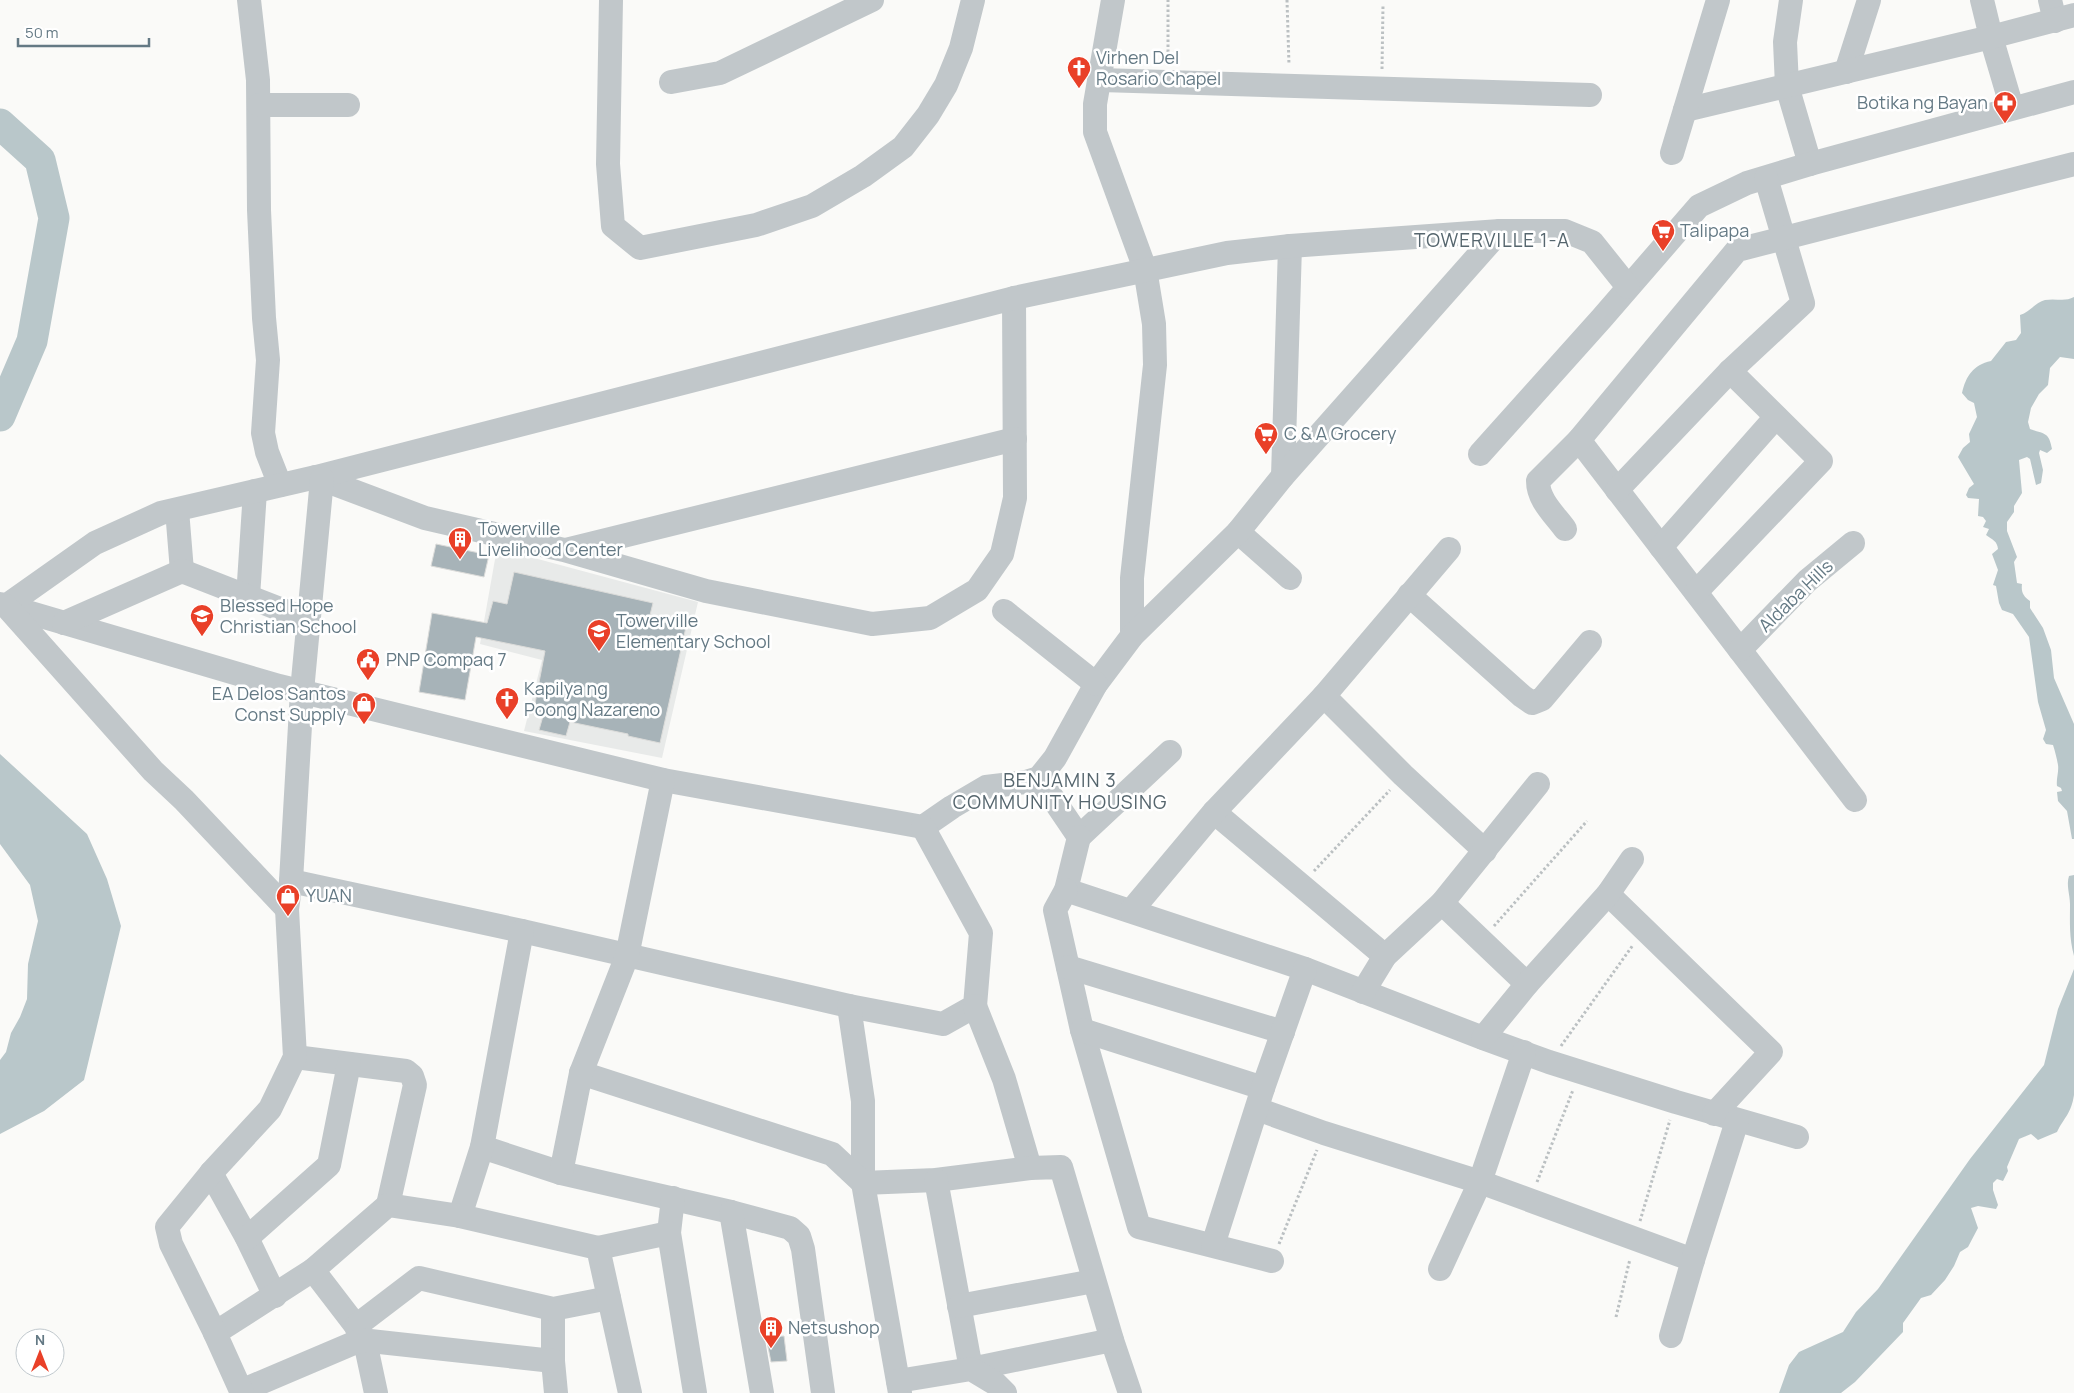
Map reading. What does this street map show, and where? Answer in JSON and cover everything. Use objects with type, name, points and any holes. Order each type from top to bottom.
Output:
[{"type":"street","points":[[249,0],[259,105],[259,210],[268,360],[263,433],[267,452],[280,485]]},
{"type":"street","points":[[611,0],[608,164],[613,226],[640,248],[756,225],[812,206],[863,176],[903,147],[928,114],[946,85],[962,48],[974,0]]},
{"type":"street","points":[[672,82],[720,72],[872,0]]},
{"type":"street","points":[[1113,0],[1101,80],[1095,104],[1095,132],[1145,270],[1154,324],[1155,365],[1132,578],[1132,636]]},
{"type":"street","points":[[1672,153],[1718,0]]},
{"type":"street","points":[[1791,0],[1785,42],[1786,86],[1810,164]]},
{"type":"street","points":[[1846,72],[1869,0]]},
{"type":"street","points":[[1982,0],[2012,108]]},
{"type":"street","points":[[1685,110],[1991,37],[2060,12]]},
{"type":"street","points":[[1101,80],[1382,87],[1590,95]]},
{"type":"street","points":[[1480,454],[1698,206],[1747,183],[2074,92]]},
{"type":"street","points":[[259,105],[348,105]]},
{"type":"street","points":[[1565,528],[1542,498],[1538,490],[1538,481],[1579,440],[1737,250],[2074,164]]},
{"type":"street","points":[[1617,490],[1730,371],[1803,303],[1766,178]]},
{"type":"street","points":[[3,605],[95,543],[161,513],[280,485],[319,478],[1014,298],[1227,253],[1290,246],[1500,231],[1565,231],[1592,242],[1628,287]]},
{"type":"street","points":[[3,605],[279,686],[663,780],[924,827],[952,807],[986,787],[1026,782],[1039,778],[1055,758],[1096,684],[1132,636],[1238,532],[1283,476],[1500,231]]},
{"type":"street","points":[[1283,476],[1290,246]]},
{"type":"street","points":[[319,478],[424,518],[564,550],[706,591],[872,624],[930,618],[977,590],[1002,554],[1015,498],[1014,298]]},
{"type":"street","points":[[1696,592],[1821,462],[1730,371]]},
{"type":"street","points":[[1660,547],[1776,417]]},
{"type":"street","points":[[564,550],[1015,439]]},
{"type":"street","points":[[1579,440],[1855,800]]},
{"type":"street","points":[[319,478],[302,691],[292,881],[287,909],[294,1057],[270,1108],[210,1173],[167,1227],[171,1244],[215,1333],[241,1392],[358,1333],[419,1278],[553,1309],[609,1298]]},
{"type":"street","points":[[248,597],[255,491]]},
{"type":"street","points":[[177,510],[182,571]]},
{"type":"street","points":[[1238,532],[1290,578]]},
{"type":"street","name":"Aldaba Hills","points":[[1740,650],[1807,581],[1854,543]]},
{"type":"street","points":[[1131,911],[1214,812],[1324,696],[1448,549]]},
{"type":"street","points":[[64,623],[182,571],[308,620]]},
{"type":"street","points":[[1409,595],[1532,703],[1542,699],[1590,642]]},
{"type":"street","points":[[3,605],[153,771],[184,800],[287,909]]},
{"type":"street","points":[[1004,611],[1096,684]]},
{"type":"street","points":[[1324,696],[1403,775],[1484,851]]},
{"type":"street","points":[[1170,752],[1079,837],[1066,890],[1056,910],[1082,1030],[1139,1227],[1272,1261]]},
{"type":"street","points":[[1039,778],[1079,837]]},
{"type":"street","points":[[561,1173],[581,1073],[627,956],[663,780]]},
{"type":"street","points":[[1363,992],[1385,956],[1442,903],[1538,784]]},
{"type":"street","points":[[1214,812],[1288,875],[1302,884],[1385,956]]},
{"type":"street","points":[[924,827],[981,934],[975,1006],[1004,1079],[1030,1168]]},
{"type":"street","points":[[1482,1038],[1526,984],[1608,894],[1632,859]]},
{"type":"street","points":[[292,881],[522,931],[849,1006],[943,1024],[975,1006]]},
{"type":"street","points":[[1066,890],[1305,969],[1549,1062],[1714,1114],[1797,1137]]},
{"type":"street","points":[[1608,894],[1646,928],[1772,1052],[1714,1114]]},
{"type":"street","points":[[1442,903],[1483,940],[1526,984]]},
{"type":"street","points":[[460,1216],[482,1147],[522,931]]},
{"type":"street","points":[[1068,967],[1283,1032]]},
{"type":"street","points":[[1213,1245],[1260,1098],[1305,969]]},
{"type":"street","points":[[849,1006],[863,1101],[863,1183],[899,1387],[971,1368],[1112,1340]]},
{"type":"street","points":[[1082,1030],[1260,1098],[1324,1133],[1480,1182],[1693,1260]]},
{"type":"street","points":[[1440,1269],[1480,1182],[1524,1052]]},
{"type":"street","points":[[215,1333],[313,1270],[388,1204],[415,1085],[412,1076],[406,1071],[294,1057]]},
{"type":"street","points":[[247,1238],[329,1166],[349,1064]]},
{"type":"street","points":[[581,1073],[832,1154],[863,1183],[936,1180],[1030,1168],[1060,1168],[1130,1393]]},
{"type":"street","points":[[1671,1336],[1737,1120]]},
{"type":"street","points":[[482,1147],[561,1173],[673,1198],[790,1228],[800,1236],[823,1393]]},
{"type":"street","points":[[210,1173],[247,1238],[275,1296]]},
{"type":"street","points":[[936,1180],[971,1368],[996,1384],[1005,1393]]},
{"type":"street","points":[[673,1198],[669,1233],[695,1393]]},
{"type":"street","points":[[388,1204],[460,1216],[598,1248],[669,1233]]},
{"type":"street","points":[[731,1212],[762,1393]]},
{"type":"street","points":[[598,1248],[630,1393]]},
{"type":"street","points":[[313,1270],[358,1333],[368,1351],[376,1393]]},
{"type":"street","points":[[959,1306],[1094,1281]]},
{"type":"street","points":[[553,1309],[552,1361],[556,1393]]},
{"type":"street","points":[[358,1333],[552,1361]]},
{"type":"path","points":[[1167,82],[1168,0]]},
{"type":"path","points":[[1287,0],[1289,86]]},
{"type":"path","points":[[1382,87],[1383,4]]},
{"type":"path","points":[[1302,884],[1403,775]]},
{"type":"path","points":[[1483,940],[1587,821]]},
{"type":"path","points":[[1549,1062],[1646,928]]},
{"type":"path","points":[[1529,1201],[1581,1072]]},
{"type":"path","points":[[1616,1317],[1635,1239],[1676,1102]]},
{"type":"path","points":[[1272,1261],[1324,1133]]},
{"type":"shaded area","points":[[2074,297],[2074,359],[2060,357],[2050,368],[2048,385],[2039,394],[2031,408],[2028,422],[2030,429],[2046,434],[2052,449],[2047,453],[2040,450],[2043,470],[2041,483],[2036,485],[2030,459],[2027,457],[2019,460],[2022,493],[2014,506],[2014,512],[2007,522],[2007,531],[2017,557],[2014,562],[2017,583],[2022,584],[2023,594],[2030,601],[2030,608],[2043,628],[2051,650],[2054,678],[2074,724],[2074,839],[2072,839],[2067,811],[2058,801],[2057,792],[2062,791],[2057,786],[2058,768],[2053,745],[2046,744],[2043,739],[2046,730],[2038,702],[2029,637],[2013,614],[2002,610],[1999,603],[1996,586],[1993,585],[1998,570],[1992,554],[1998,549],[1997,544],[1986,535],[1989,529],[1983,527],[1986,521],[1983,517],[1978,516],[1979,499],[1968,498],[1966,495],[1969,488],[1974,484],[1958,457],[1963,448],[1970,442],[1969,434],[1977,417],[1974,403],[1968,400],[1962,393],[1968,376],[1979,365],[1991,361],[2006,342],[2016,340],[2021,333],[2020,315],[2045,300]]},
{"type":"shaded area","name":"Towerville Elementary School","points":[[497,548],[698,602],[662,758],[524,731],[542,660],[480,644]]},
{"type":"shaded area","points":[[0,754],[87,834],[107,879],[121,926],[84,1080],[44,1111],[0,1134],[0,1060],[6,1052],[11,1033],[27,999],[28,964],[38,921],[30,885],[0,844]]},
{"type":"shaded area","points":[[2074,875],[2074,956],[2068,883],[2069,876]]},
{"type":"shaded area","points":[[2074,969],[2074,1095],[2069,1111],[2057,1132],[2038,1140],[2031,1134],[2019,1139],[2003,1181],[1997,1179],[1993,1183],[1993,1190],[1998,1205],[1996,1209],[1978,1206],[1971,1208],[1978,1228],[1968,1247],[1960,1252],[1945,1280],[1931,1295],[1921,1298],[1903,1323],[1903,1332],[1855,1382],[1841,1393],[1779,1393],[1789,1365],[1799,1352],[1843,1332],[1856,1312],[1878,1289],[1970,1159],[2044,1065],[2058,1009]]},
{"type":"building","name":"Towerville Livelihood Center","points":[[436,544],[489,555],[484,577],[431,566]]},
{"type":"building","name":"Towerville Elementary School","points":[[514,572],[653,603],[649,619],[686,627],[660,743],[570,722],[566,736],[539,730],[543,716],[533,714],[545,651],[476,637],[465,700],[419,692],[432,613],[487,623],[493,601],[507,604]]},
{"type":"building","points":[[784,1336],[787,1361],[771,1362],[766,1337]]},
{"type":"waterway","points":[[0,124],[40,160],[54,218],[32,341],[0,416]]},
{"type":"place","name":"Virhen Del Rosario Chapel","points":[[1079,89]]},
{"type":"place","name":"Botika ng Bayan","points":[[2005,124]]},
{"type":"place","name":"Talipapa","points":[[1663,252]]},
{"type":"place","name":"C & A Grocery","points":[[1266,455]]},
{"type":"place","name":"Towerville Livelihood Center","points":[[460,560]]},
{"type":"place","name":"Blessed Hope Christian School","points":[[202,637]]},
{"type":"place","name":"Towerville Elementary School","points":[[599,652]]},
{"type":"place","name":"PNP Compaq 7","points":[[368,681]]},
{"type":"place","name":"Kapilya ng Poong Nazareno","points":[[507,720]]},
{"type":"place","name":"EA Delos Santos Const Supply","points":[[364,725]]},
{"type":"place","name":"YUAN","points":[[288,917]]},
{"type":"place","name":"Netsushop","points":[[771,1349]]},
{"type":"district","name":"TOWERVILLE 1-A","points":[[1492,240]]},
{"type":"district","name":"BENJAMIN 3 COMMUNITY HOUSING","points":[[1060,791]]}]
